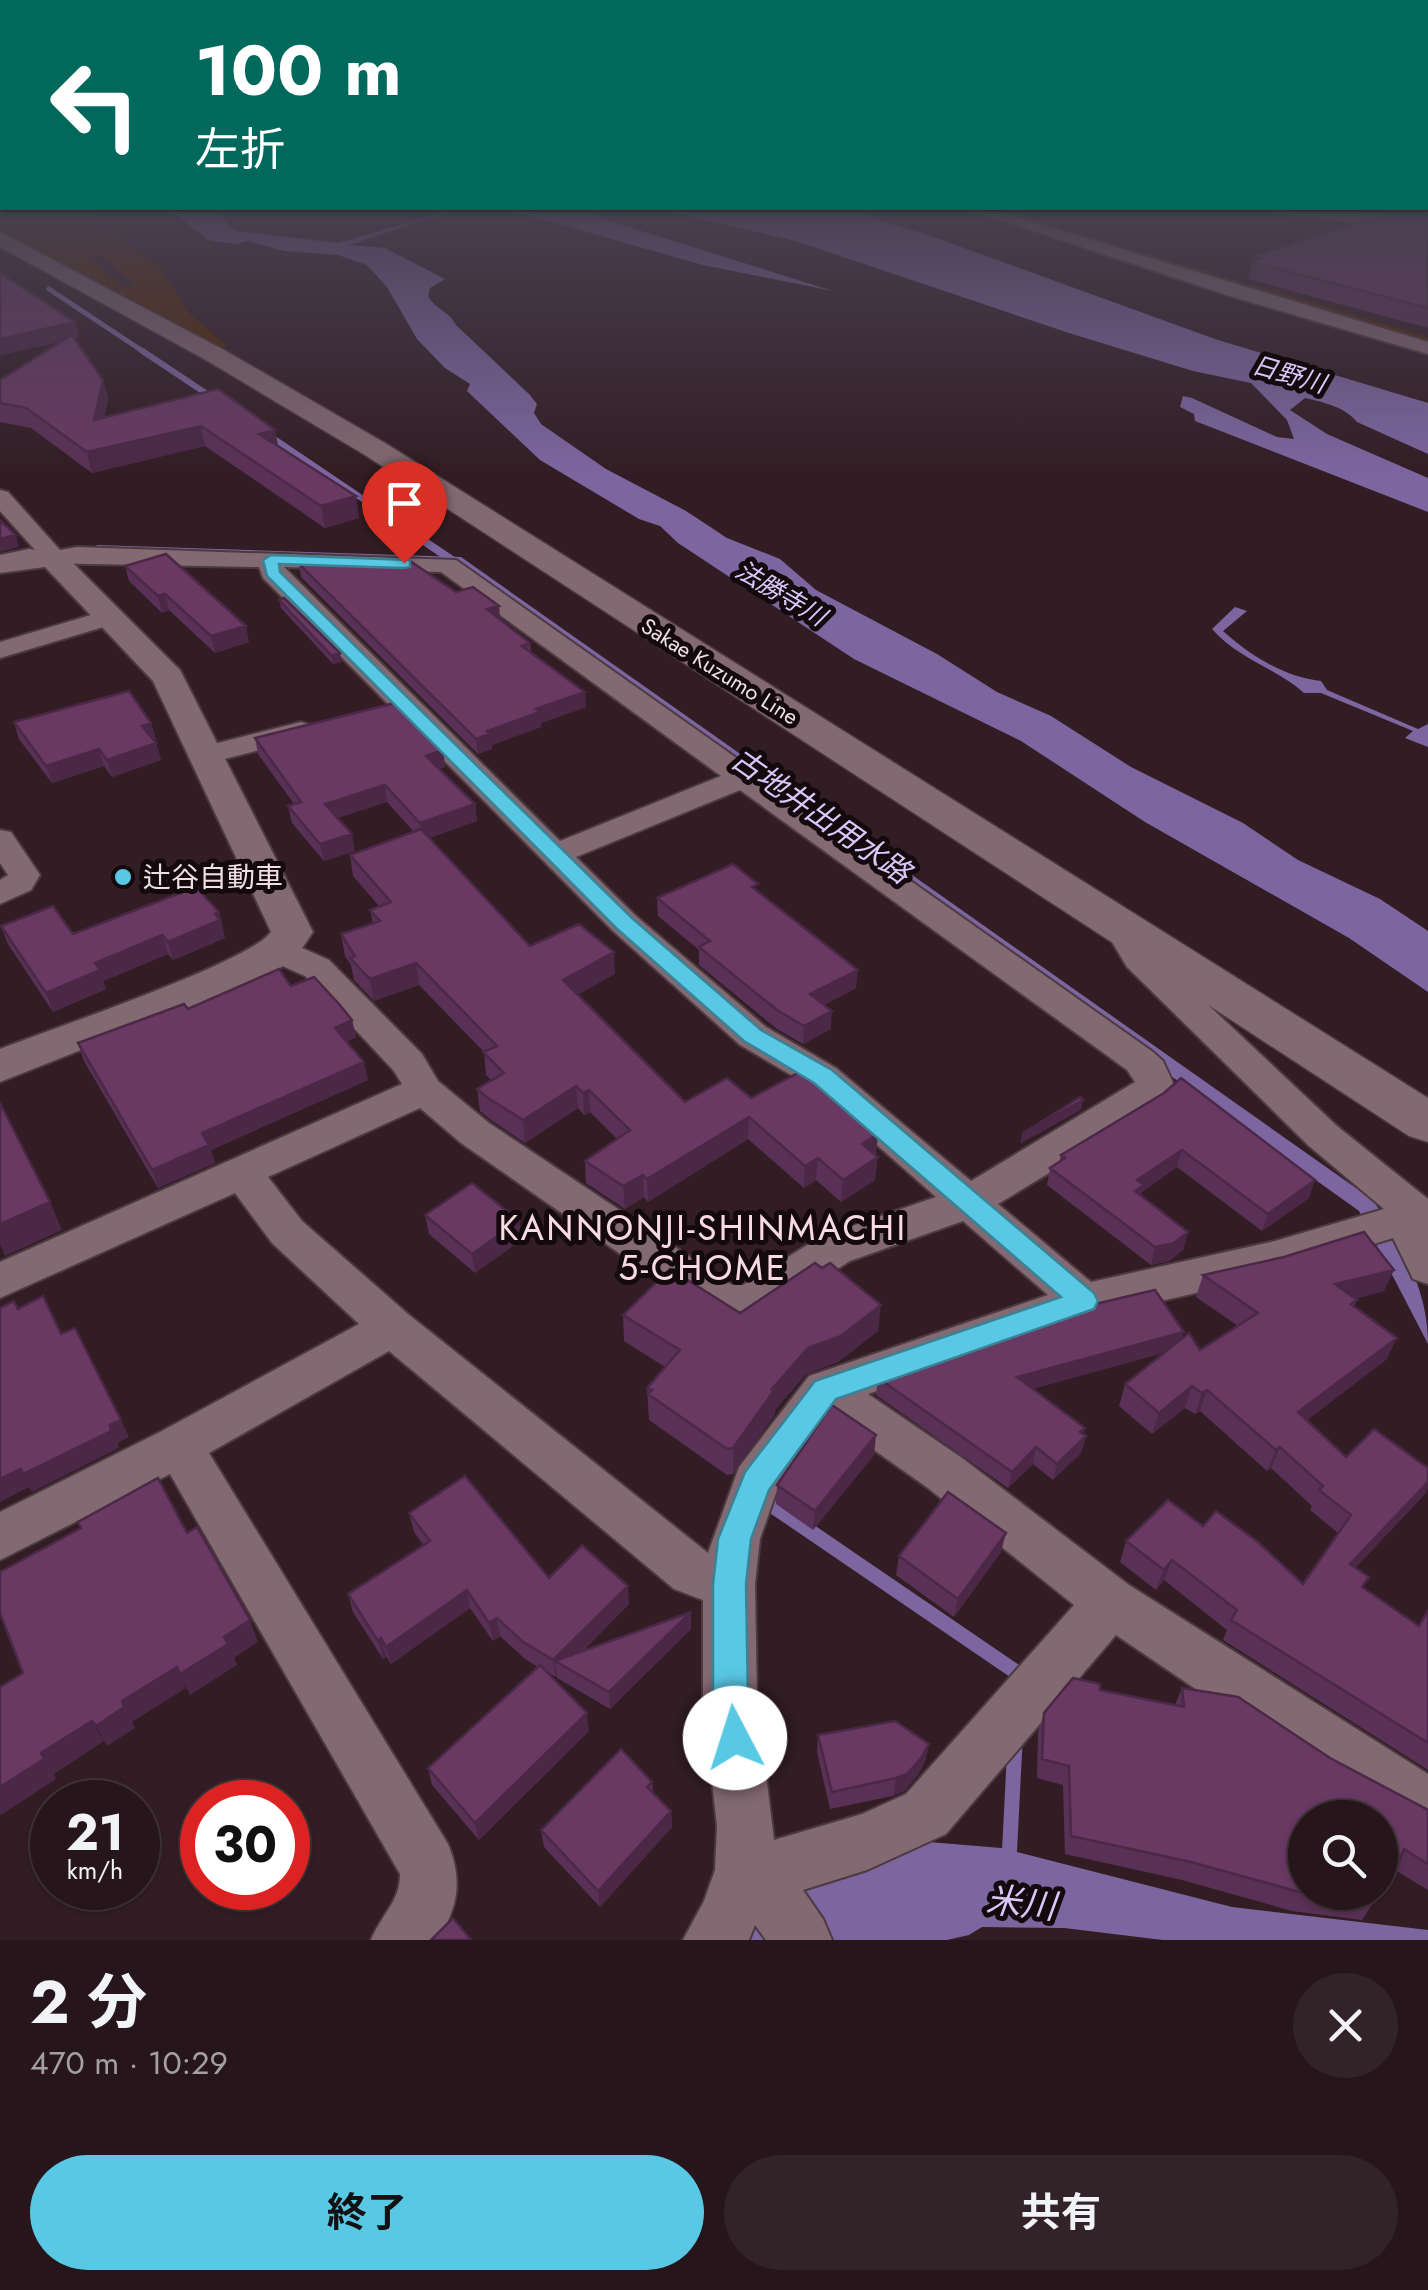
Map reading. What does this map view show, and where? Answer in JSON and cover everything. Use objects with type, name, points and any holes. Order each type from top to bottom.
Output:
[{"type":"main road","name":"Sakae Kuzumo Line","points":[[104,295],[375,449],[1428,1123]]},
{"type":"street","points":[[1245,295],[1428,348]]},
{"type":"street","points":[[0,497],[32,529],[48,550],[49,559],[168,678],[292,932],[278,951],[244,970],[0,1066]]},
{"type":"street","points":[[0,564],[77,554],[446,566],[1140,1061],[1154,1077],[1155,1085],[1144,1097],[967,1203],[835,1248],[750,1303],[724,1304],[474,1133],[424,1090],[409,1063],[317,968],[278,951]]},
{"type":"street","points":[[271,560],[272,573],[554,855],[752,1036],[823,1076],[1084,1301]]},
{"type":"street","points":[[0,650],[111,617]]},
{"type":"street","points":[[368,715],[404,706]]},
{"type":"street","points":[[208,754],[332,723]]},
{"type":"street","points":[[554,855],[743,778]]},
{"type":"street","points":[[0,839],[24,875],[19,884],[0,894]]},
{"type":"street","points":[[1120,926],[1139,959],[1323,1136],[1400,1222],[1428,1267]]},
{"type":"street","points":[[0,1281],[424,1090]]},
{"type":"street","points":[[242,1174],[286,1232],[392,1327],[692,1572],[729,1584]]},
{"type":"street","points":[[772,1896],[746,1826],[730,1701],[729,1584],[735,1539],[756,1482],[825,1390],[1084,1301],[1274,1258],[1400,1222]]},
{"type":"street","points":[[0,1536],[179,1446],[392,1327]]},
{"type":"street","points":[[825,1390],[945,1473],[1111,1602],[1341,1754],[1428,1806]]},
{"type":"street","points":[[179,1446],[427,1865],[432,1881],[428,1899],[418,1920],[400,1940]]},
{"type":"street","points":[[713,1940],[728,1918],[867,1841],[926,1814],[1111,1602]]},
{"type":"shaded area","points":[[117,295],[178,295],[189,313],[227,346],[216,349]]},
{"type":"shaded area","points":[[1261,295],[1286,295],[1428,337],[1428,345]]},
{"type":"water","name":"法勝寺川","points":[[391,295],[428,295],[529,394],[537,404],[534,413],[541,424],[606,469],[686,511],[727,538],[780,559],[816,590],[937,654],[997,692],[1051,716],[1131,767],[1243,823],[1298,860],[1380,899],[1428,931],[1428,992],[1349,938],[1145,822],[1021,741],[854,659],[678,543],[660,526],[639,519],[540,460],[467,391],[470,384],[445,368],[417,339]]},
{"type":"water","name":"日野川","points":[[955,295],[1092,295],[1215,339],[1428,403],[1428,454],[1357,422],[1326,403],[1305,398],[1290,410],[1327,434],[1428,478],[1428,512],[1195,421],[1194,414],[1180,407],[1183,396],[1192,398],[1277,437],[1294,439],[1287,420],[1251,383],[1193,371]]},
{"type":"water","name":"古地井出用水路","points":[[97,545],[461,557],[1373,1200],[1403,1251],[1418,1287],[1428,1344],[1359,1211],[454,562],[93,549]]},
{"type":"water","points":[[1235,607],[1247,611],[1223,631],[1245,649],[1281,670],[1321,681],[1327,690],[1418,729],[1428,724],[1428,747],[1405,738],[1413,731],[1321,693],[1304,693],[1234,648],[1212,629]]},
{"type":"water","name":"米川","points":[[917,1841],[1001,1848],[1232,1907],[1428,1930],[1428,1940],[1163,1940],[1064,1928],[982,1927],[947,1940],[737,1940],[792,1889]]},
{"type":"building","points":[[0,295],[33,295],[75,322],[0,339]]},
{"type":"building","points":[[1376,295],[1428,295],[1428,308]]},
{"type":"building","points":[[72,335],[103,380],[94,420],[218,389],[275,430],[259,434],[356,496],[321,506],[201,426],[87,452],[26,408],[0,403],[0,380]]},
{"type":"building","points":[[0,520],[16,535],[0,539]]},
{"type":"building","points":[[166,554],[246,626],[211,636],[165,594],[158,596],[125,566]]},
{"type":"building","points":[[319,558],[349,559],[356,565],[375,560],[410,561],[456,592],[473,587],[499,606],[487,609],[530,643],[522,646],[585,692],[536,709],[540,712],[487,731],[490,734],[476,739],[299,564]]},
{"type":"building","points":[[284,598],[340,653],[332,656],[279,600]]},
{"type":"building","points":[[129,691],[151,723],[142,726],[156,743],[107,760],[99,749],[46,766],[14,722]]},
{"type":"building","points":[[395,703],[443,750],[426,756],[475,804],[420,823],[385,785],[325,804],[352,834],[320,844],[288,806],[301,802],[255,738]]},
{"type":"building","points":[[421,829],[530,946],[579,924],[614,952],[563,980],[685,1102],[727,1078],[751,1098],[809,1067],[849,1101],[854,1108],[850,1111],[878,1134],[862,1144],[878,1157],[843,1180],[818,1158],[805,1166],[749,1117],[647,1179],[643,1175],[623,1186],[585,1161],[630,1130],[589,1090],[583,1093],[576,1086],[523,1120],[488,1098],[477,1089],[504,1073],[483,1052],[497,1046],[416,963],[370,979],[350,958],[355,956],[341,934],[380,921],[370,910],[391,902],[350,855]]},
{"type":"building","points":[[733,864],[758,884],[752,887],[858,970],[810,994],[832,1011],[804,1026],[777,1010],[699,947],[710,941],[657,898]]},
{"type":"building","points":[[196,887],[219,912],[215,914],[220,920],[168,942],[162,935],[95,963],[100,970],[46,993],[1,926],[53,906],[73,934]]},
{"type":"building","points":[[279,969],[291,986],[314,977],[339,1004],[352,1020],[335,1028],[364,1062],[202,1133],[209,1145],[152,1170],[78,1043],[184,1004],[188,1009]]},
{"type":"building","points":[[1181,1078],[1315,1180],[1268,1214],[1182,1150],[1137,1180],[1144,1185],[1135,1191],[1188,1232],[1174,1243],[1155,1247],[1050,1168],[1065,1158],[1061,1155],[1164,1093]]},
{"type":"building","points":[[1080,1097],[1083,1100],[1022,1134],[1044,1120]]},
{"type":"building","points":[[0,1103],[50,1202],[0,1224]]},
{"type":"building","points":[[472,1183],[519,1221],[472,1254],[425,1215]]},
{"type":"building","points":[[1364,1232],[1394,1270],[1335,1284],[1357,1300],[1351,1304],[1397,1338],[1298,1412],[1346,1457],[1374,1429],[1428,1468],[1428,1482],[1350,1564],[1369,1577],[1362,1587],[1419,1626],[1428,1611],[1428,1743],[1231,1620],[1237,1610],[1172,1560],[1164,1570],[1126,1541],[1168,1500],[1203,1526],[1216,1511],[1258,1542],[1303,1584],[1351,1515],[1319,1490],[1323,1486],[1280,1447],[1276,1450],[1207,1390],[1202,1393],[1192,1386],[1159,1413],[1125,1384],[1189,1333],[1200,1350],[1258,1313],[1203,1275],[1284,1257]]},
{"type":"building","points":[[815,1263],[822,1268],[830,1263],[881,1305],[841,1336],[808,1348],[771,1390],[776,1388],[733,1448],[727,1449],[648,1394],[652,1390],[647,1388],[680,1350],[623,1315],[670,1269],[740,1313]]},
{"type":"building","points":[[1155,1290],[1184,1332],[1017,1377],[1085,1428],[1080,1432],[1086,1436],[1057,1464],[1036,1447],[1012,1472],[878,1378],[1091,1305]]},
{"type":"building","points":[[43,1296],[61,1334],[75,1328],[121,1420],[110,1425],[111,1431],[23,1474],[21,1469],[0,1479],[0,1308],[14,1301],[18,1309]]},
{"type":"building","points":[[832,1405],[876,1435],[815,1511],[777,1485]]},
{"type":"building","points":[[465,1476],[549,1578],[582,1545],[628,1586],[553,1660],[522,1641],[497,1618],[489,1623],[467,1590],[386,1647],[381,1638],[378,1641],[348,1594],[430,1541],[409,1513]]},
{"type":"building","points":[[158,1478],[187,1533],[197,1527],[250,1620],[224,1637],[228,1644],[180,1674],[177,1667],[122,1701],[124,1707],[96,1726],[92,1721],[41,1753],[44,1759],[0,1787],[0,1687],[23,1673],[0,1613],[0,1572],[81,1528],[78,1522]]},
{"type":"building","points":[[948,1492],[1006,1533],[958,1599],[899,1556]]},
{"type":"building","points":[[691,1612],[609,1692],[555,1661]]},
{"type":"building","points":[[540,1665],[587,1713],[475,1823],[428,1768]]},
{"type":"building","points":[[1073,1678],[1100,1684],[1100,1690],[1184,1707],[1182,1688],[1238,1697],[1330,1758],[1428,1810],[1428,1864],[1404,1849],[1398,1863],[1398,1800],[1288,1800],[1288,1889],[1191,1862],[1071,1836],[1069,1766],[1042,1759],[1044,1713]]},
{"type":"building","points":[[895,1721],[929,1744],[907,1774],[832,1792],[818,1735]]},
{"type":"building","points":[[621,1749],[652,1782],[647,1787],[671,1811],[598,1891],[541,1830]]},
{"type":"building","points":[[453,1918],[471,1940],[431,1940]]},
{"type":"waterway","points":[[57,295],[144,352]]},
{"type":"waterway","points":[[144,352],[216,400]]},
{"type":"waterway","points":[[267,434],[422,539]]},
{"type":"waterway","points":[[418,537],[452,560]]},
{"type":"waterway","points":[[767,1502],[1019,1674],[1018,1681]]},
{"type":"waterway","points":[[1009,1861],[1015,1743]]},
{"type":"place","name":"辻谷自動車","points":[[123,877]]},
{"type":"district","name":"KANNONJI-SHINMACHI 5-CHOME","points":[[703,1248]]},
{"type":"route","points":[[404,563],[271,560],[272,573],[624,923],[752,1036],[823,1076],[1084,1301],[825,1390],[756,1482],[735,1539],[729,1584],[730,1701],[735,1738]]}]
